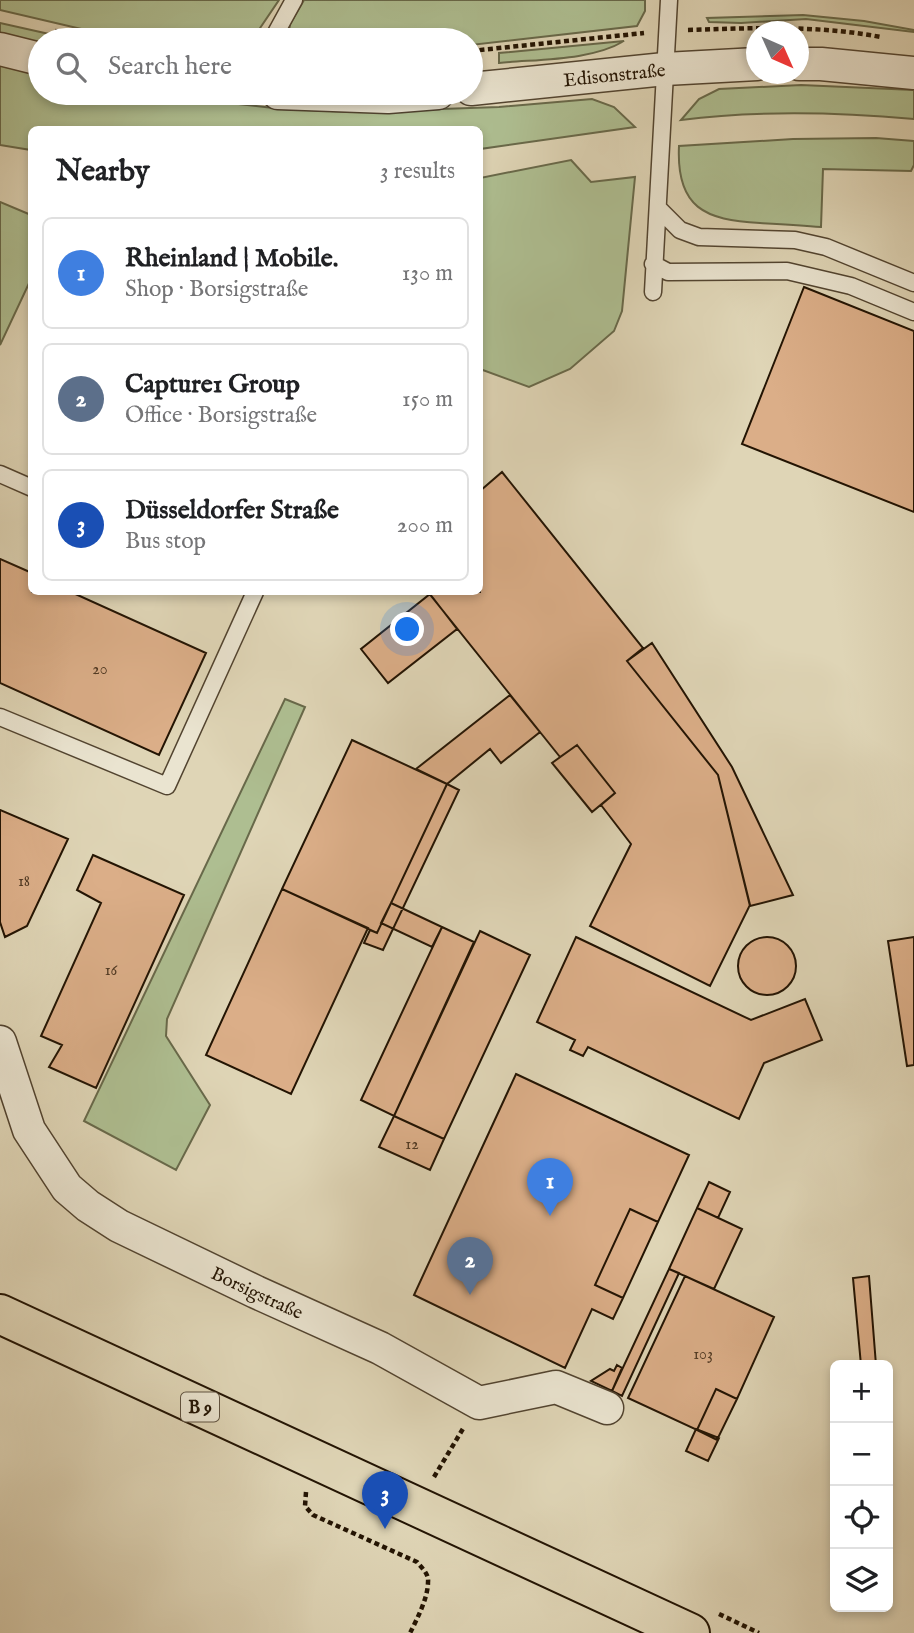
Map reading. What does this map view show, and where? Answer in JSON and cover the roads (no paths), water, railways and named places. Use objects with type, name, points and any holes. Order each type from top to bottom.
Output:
[{"type":"main road","name":"B 9","points":[[0,1314],[690,1633]]},
{"type":"street","points":[[0,49],[28,56]]},
{"type":"street","points":[[809,64],[914,73]]},
{"type":"street","name":"Edisonstraße","points":[[483,88],[665,69],[746,65]]},
{"type":"street","name":"Borsigstraße","points":[[0,1042],[9,1092],[47,1160],[67,1188],[118,1226],[256,1293],[380,1348],[479,1403],[556,1387],[607,1408]]},
{"type":"lane","points":[[279,28],[294,0]]},
{"type":"lane","points":[[653,292],[669,0]]},
{"type":"lane","points":[[658,208],[680,230],[699,237],[795,240],[826,247],[914,283]]},
{"type":"lane","points":[[653,264],[668,272],[787,271],[851,286],[914,312]]},
{"type":"lane","points":[[0,474],[28,486]]},
{"type":"lane","points":[[0,717],[167,786],[254,595]]},
{"type":"place","name":"Rheinland | Mobile.","points":[[550,1216]]},
{"type":"place","name":"Capture1 Group","points":[[470,1295]]},
{"type":"place","name":"Düsseldorfer Straße","points":[[385,1529]]}]
